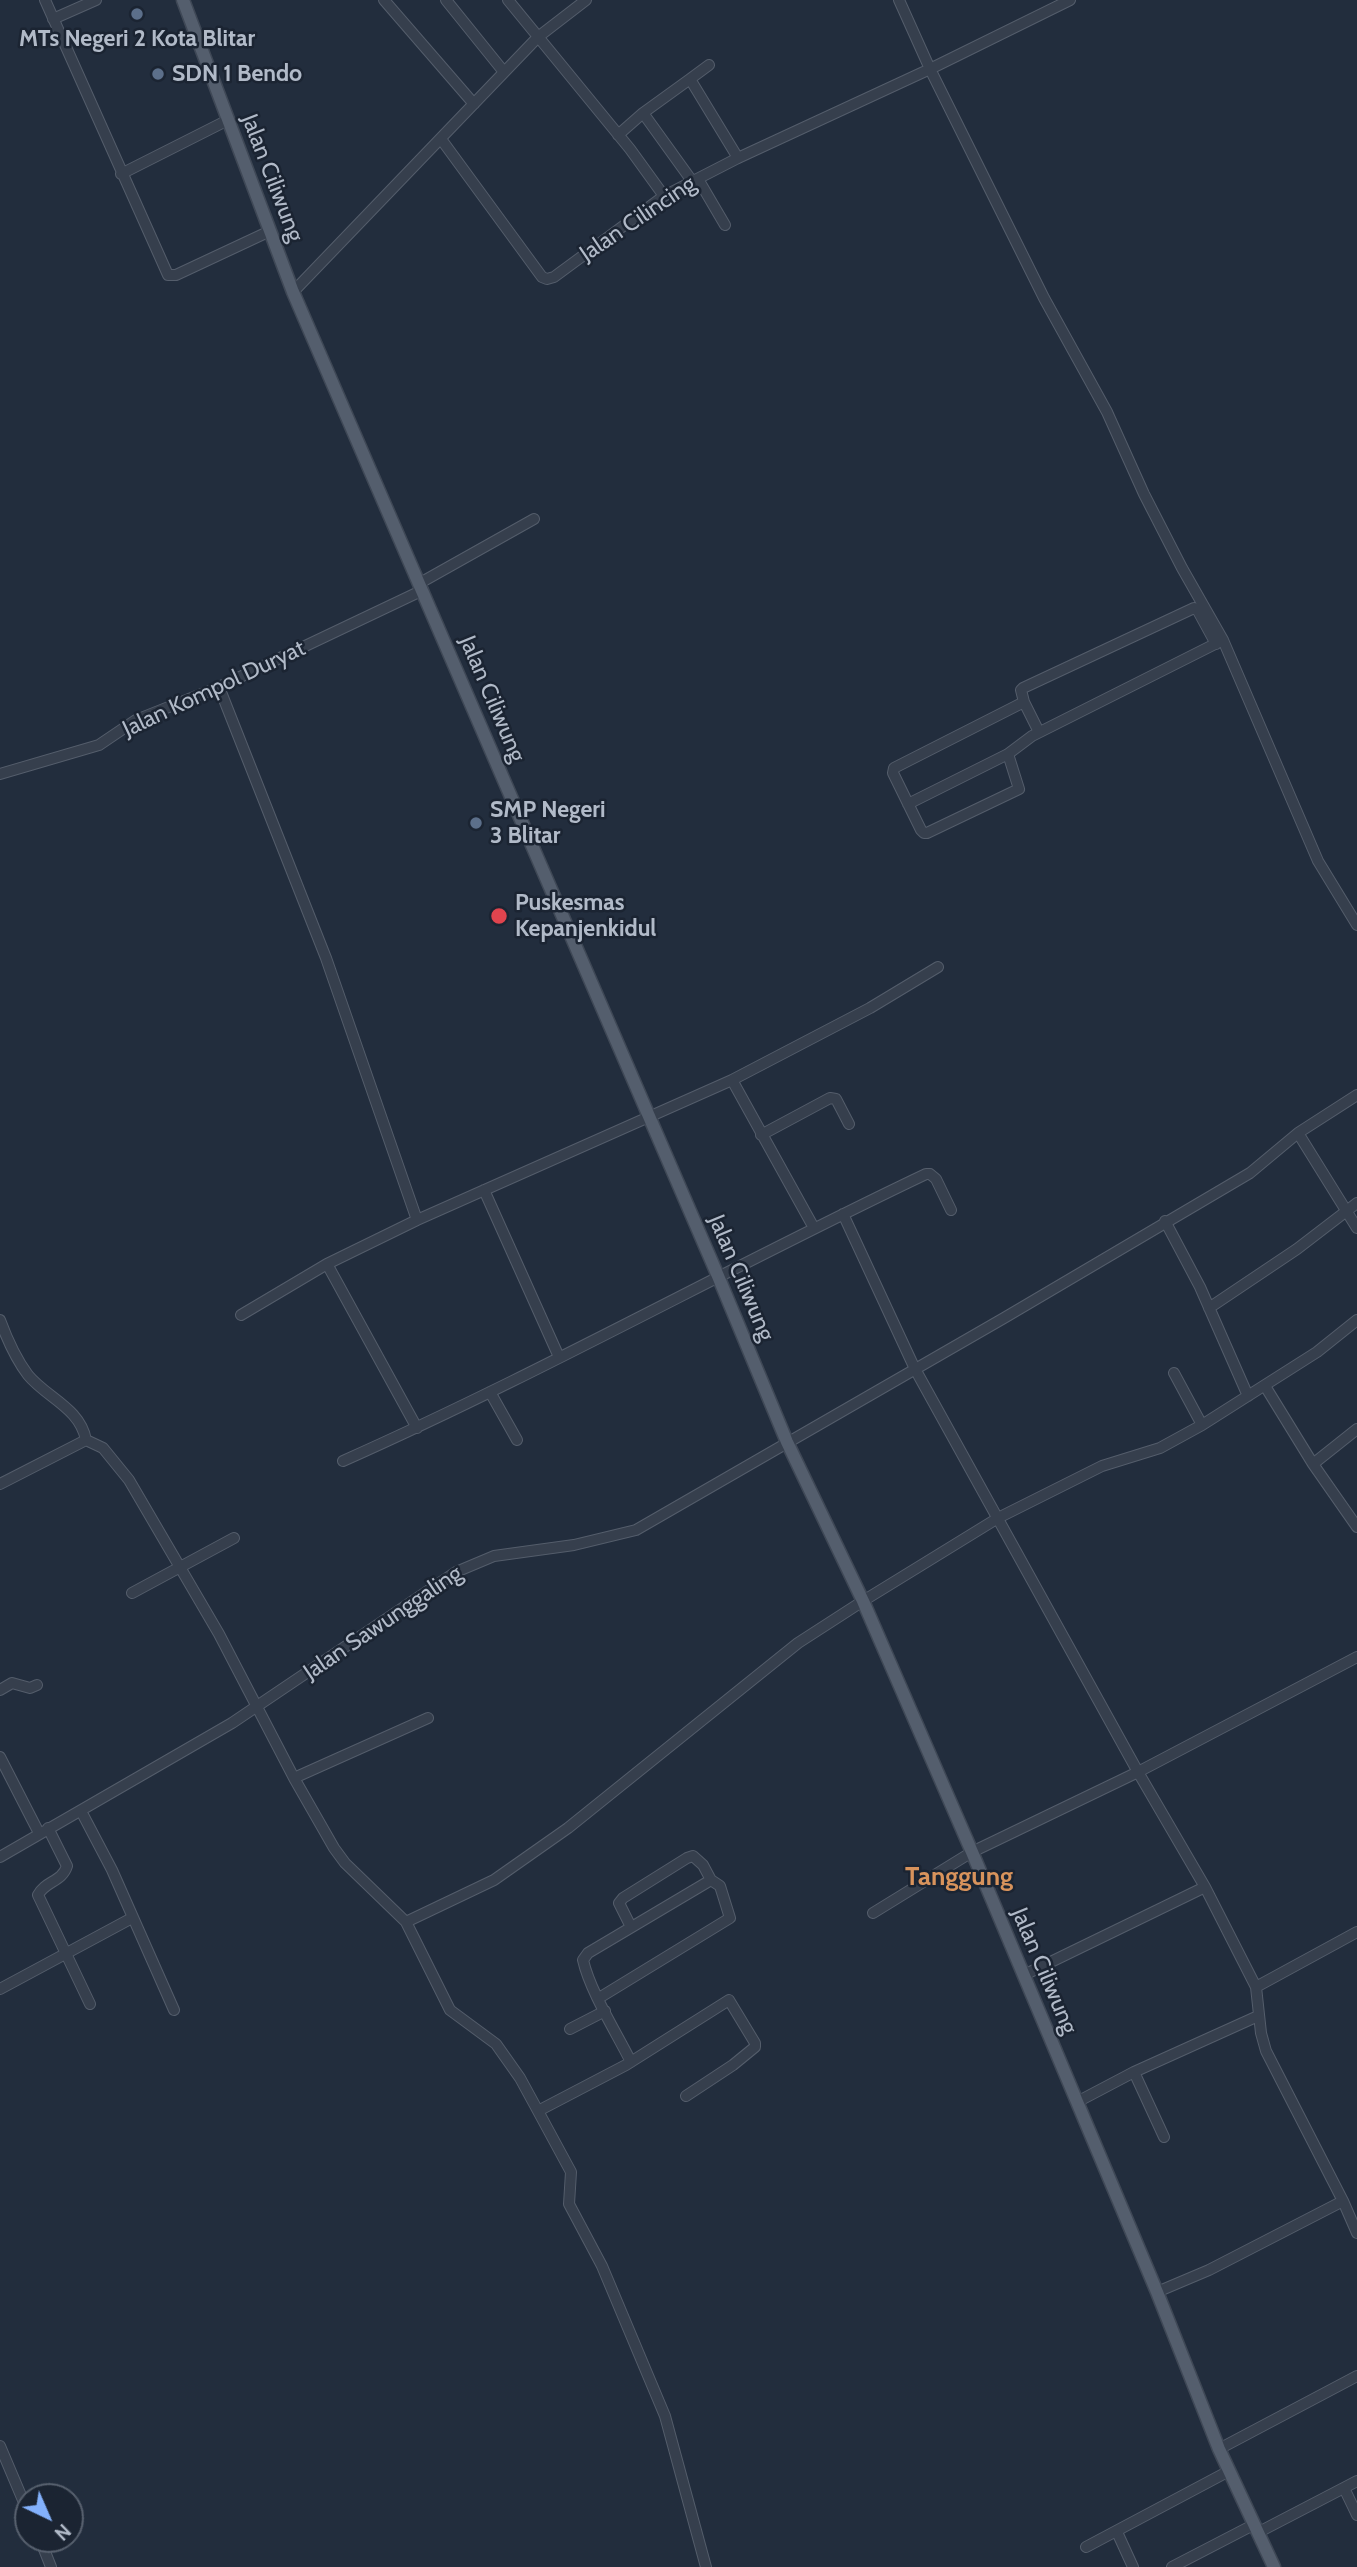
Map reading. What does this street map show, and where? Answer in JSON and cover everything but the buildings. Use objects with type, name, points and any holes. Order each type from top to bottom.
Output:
[{"type":"main road","name":"Jalan Ciliwung","points":[[183,0],[293,292],[718,1276],[787,1442],[863,1601],[972,1852],[1157,2292],[1219,2449],[1274,2567]]},
{"type":"street","points":[[45,0],[167,274],[173,276],[270,231]]},
{"type":"street","points":[[53,19],[96,0]]},
{"type":"street","points":[[384,0],[474,104]]},
{"type":"street","points":[[446,0],[504,72]]},
{"type":"street","points":[[508,0],[664,196]]},
{"type":"street","points":[[293,292],[538,37],[586,0]]},
{"type":"street","points":[[900,0],[930,69],[1044,298],[1107,412],[1219,642],[1318,861],[1357,925]]},
{"type":"street","name":"Jalan Cilincing","points":[[441,138],[542,277],[547,279],[554,277],[664,196],[1070,0]]},
{"type":"street","points":[[618,135],[643,113],[709,65]]},
{"type":"street","points":[[690,79],[738,158]]},
{"type":"street","points":[[643,113],[695,180],[725,225]]},
{"type":"street","points":[[121,174],[228,120]]},
{"type":"street","name":"Jalan Kompol Duryat","points":[[0,774],[99,744],[136,720],[219,687],[421,587],[534,519]]},
{"type":"street","points":[[1035,734],[1020,704],[1023,688],[1188,609],[1194,608],[1198,611],[1219,642]]},
{"type":"street","points":[[908,804],[1008,754],[1035,734],[1219,642]]},
{"type":"street","points":[[219,687],[326,958],[417,1220]]},
{"type":"street","points":[[1008,754],[1019,789],[928,833],[921,830],[893,773],[894,768],[1020,704]]},
{"type":"street","points":[[241,1315],[327,1264],[417,1220],[732,1080],[870,1008],[938,967]]},
{"type":"street","points":[[732,1080],[814,1228]]},
{"type":"street","name":"Jalan Sawunggaling","points":[[0,1857],[129,1784],[257,1706],[441,1582],[474,1563],[494,1556],[574,1545],[628,1534],[915,1370],[1250,1173],[1298,1133],[1357,1095]]},
{"type":"street","points":[[761,1135],[830,1098],[836,1100],[849,1124]]},
{"type":"street","points":[[1298,1133],[1357,1228]]},
{"type":"street","points":[[343,1461],[417,1428],[814,1228],[930,1174],[936,1179],[951,1210]]},
{"type":"street","points":[[484,1190],[559,1357]]},
{"type":"street","points":[[1209,1308],[1297,1249],[1357,1203]]},
{"type":"street","points":[[843,1214],[915,1370],[1138,1772],[1205,1887],[1255,1987],[1266,2051],[1357,2233]]},
{"type":"street","points":[[1165,1221],[1209,1308],[1248,1396]]},
{"type":"street","points":[[327,1264],[417,1428]]},
{"type":"street","points":[[0,1320],[29,1376],[74,1415],[82,1426],[86,1440],[103,1448],[129,1480],[180,1565],[334,1848],[345,1863],[406,1922],[450,2010],[496,2044],[520,2078],[571,2172],[569,2204],[602,2266],[665,2416],[706,2567]]},
{"type":"street","points":[[406,1922],[494,1880],[568,1828],[798,1643],[863,1601],[998,1518],[1102,1466],[1160,1448],[1202,1425],[1317,1352],[1357,1320]]},
{"type":"street","points":[[1174,1373],[1202,1425]]},
{"type":"street","points":[[1265,1386],[1313,1464],[1357,1527]]},
{"type":"street","points":[[490,1392],[517,1440]]},
{"type":"street","points":[[1313,1464],[1357,1429]]},
{"type":"street","points":[[0,1484],[86,1440]]},
{"type":"street","points":[[132,1593],[234,1538]]},
{"type":"street","points":[[873,1913],[972,1852],[1138,1772],[1357,1657]]},
{"type":"street","points":[[0,1690],[12,1684],[30,1688],[37,1685]]},
{"type":"street","points":[[294,1777],[428,1718]]},
{"type":"street","points":[[0,1757],[67,1866],[64,1874],[43,1888],[38,1895],[90,2004]]},
{"type":"street","points":[[81,1811],[113,1870],[174,2010]]},
{"type":"street","points":[[599,1998],[730,1918],[719,1886],[711,1880],[698,1859],[693,1856],[623,1898],[619,1903],[631,1927]]},
{"type":"street","points":[[631,2062],[585,1970],[583,1960],[587,1953],[711,1880]]},
{"type":"street","points":[[1024,1975],[1205,1887]]},
{"type":"street","points":[[0,1989],[132,1917]]},
{"type":"street","points":[[1255,1987],[1357,1932]]},
{"type":"street","points":[[538,2111],[631,2062],[729,2000],[755,2047],[686,2096]]},
{"type":"street","points":[[570,2029],[606,2011]]},
{"type":"street","points":[[1077,2102],[1134,2072],[1258,2016]]},
{"type":"street","points":[[1134,2072],[1164,2137]]},
{"type":"street","points":[[1157,2292],[1209,2270],[1343,2201]]},
{"type":"street","points":[[1219,2449],[1357,2376]]},
{"type":"street","points":[[0,2446],[16,2483]]},
{"type":"street","points":[[1086,2547],[1229,2471]]},
{"type":"street","points":[[1172,2567],[1357,2482]]},
{"type":"street","points":[[1344,2488],[1357,2515]]},
{"type":"street","points":[[1116,2532],[1133,2567]]},
{"type":"place","name":"MTs Negeri 2 Kota Blitar","points":[[137,14]]},
{"type":"place","name":"SDN 1 Bendo","points":[[158,74]]},
{"type":"place","name":"SMP Negeri 3 Blitar","points":[[476,823]]},
{"type":"place","name":"Puskesmas Kepanjenkidul","points":[[499,916]]},
{"type":"district","name":"Tanggung","points":[[959,1877]]}]
